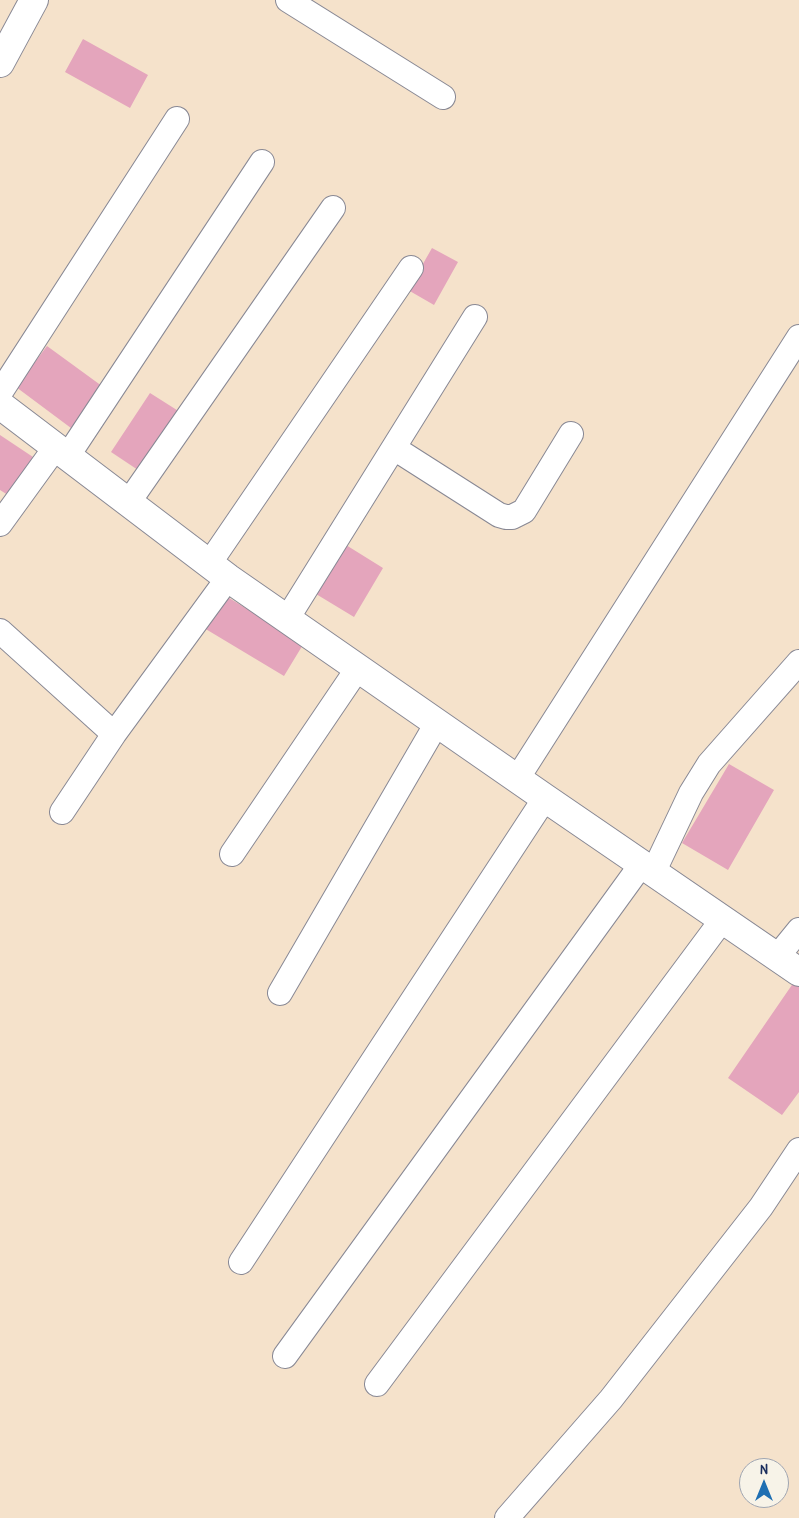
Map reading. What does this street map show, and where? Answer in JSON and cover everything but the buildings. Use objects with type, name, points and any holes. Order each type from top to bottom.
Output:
[{"type":"street","points":[[0,62],[34,0]]},
{"type":"street","points":[[288,0],[443,97]]},
{"type":"street","points":[[0,393],[177,119]]},
{"type":"street","points":[[0,524],[61,452],[262,162]]},
{"type":"street","points":[[128,503],[333,208]]},
{"type":"street","points":[[62,812],[219,571],[411,268]]},
{"type":"street","points":[[287,619],[475,317]]},
{"type":"street","points":[[517,779],[799,337]]},
{"type":"street","points":[[0,405],[219,571],[647,869],[799,972]]},
{"type":"street","points":[[394,448],[499,514],[512,517],[524,511],[571,434]]},
{"type":"street","points":[[0,631],[114,734]]},
{"type":"street","points":[[284,1356],[647,869],[709,764],[799,662]]},
{"type":"street","points":[[232,854],[358,668]]},
{"type":"street","points":[[280,993],[437,723]]},
{"type":"street","points":[[241,1262],[545,798]]},
{"type":"street","points":[[377,1384],[722,920]]},
{"type":"street","points":[[777,957],[799,930]]},
{"type":"street","points":[[507,1518],[617,1391],[761,1208],[799,1150]]}]
